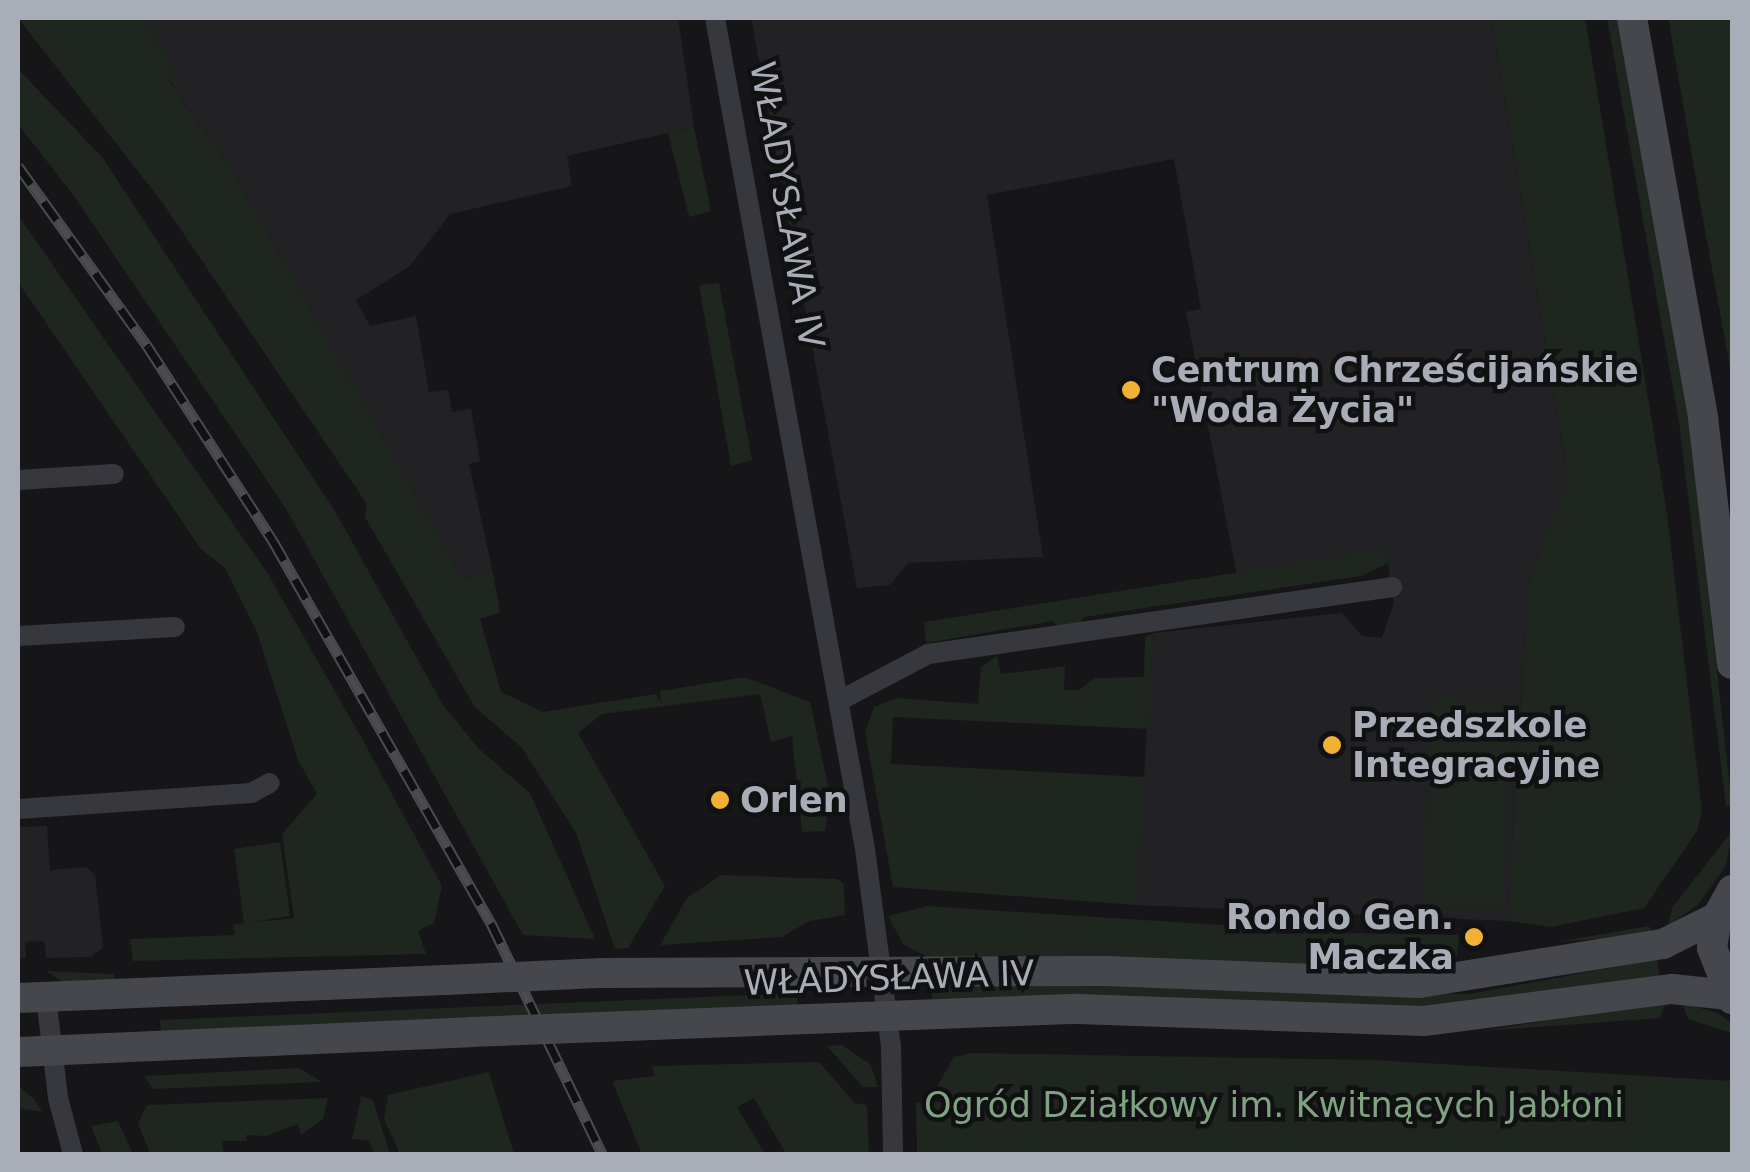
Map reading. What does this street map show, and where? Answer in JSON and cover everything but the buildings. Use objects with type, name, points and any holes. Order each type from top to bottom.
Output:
[{"type":"main road","points":[[1632,18],[1703,418],[1732,664]]},
{"type":"main road","points":[[1703,418],[1732,528]]},
{"type":"main road","points":[[1731,997],[1713,958],[1717,917],[1732,890]]},
{"type":"main road","name":"WŁADYSŁAWA IV","points":[[32,997],[603,973],[1094,970],[1441,982],[1663,944],[1717,917]]},
{"type":"main road","name":"WŁADYSŁAWA IV","points":[[18,1052],[1096,1009],[1405,1022],[1493,1016],[1672,989],[1731,997]]},
{"type":"street","name":"WŁADYSŁAWA IV","points":[[715,18],[839,701],[882,974]]},
{"type":"street","points":[[18,480],[114,474]]},
{"type":"street","points":[[839,701],[928,654],[1392,587]]},
{"type":"street","points":[[18,636],[176,626]]},
{"type":"street","points":[[18,809],[251,792],[270,783]]},
{"type":"street","points":[[882,974],[888,1016],[894,1154]]},
{"type":"street","name":"WŁADYSŁAWA IV","points":[[32,997],[50,1050]]},
{"type":"street","points":[[50,1050],[72,1154]]},
{"type":"shaded area","points":[[142,18],[678,18],[694,127],[567,156],[572,186],[450,214],[410,266],[356,300],[370,326],[416,316],[429,392],[448,390],[452,412],[471,409],[480,461],[469,464],[493,573],[462,578],[234,174],[168,78],[177,72]]},
{"type":"shaded area","points":[[751,18],[1491,18],[1568,479],[1528,584],[1507,921],[1136,905],[1153,633],[1342,613],[1362,636],[1382,638],[1394,603],[1386,549],[1237,576],[1186,312],[1201,309],[1174,159],[987,195],[1043,557],[908,563],[890,585],[857,588]]},
{"type":"shaded area","points":[[47,826],[50,870],[86,867],[95,875],[103,947],[91,957],[46,958],[44,941],[25,942],[26,958],[18,958],[18,827]]},
{"type":"green space","points":[[18,18],[142,18],[177,72],[168,79],[234,174],[462,578],[493,573],[500,612],[480,619],[501,692],[543,712],[656,694],[661,703],[660,691],[744,677],[810,702],[830,795],[825,831],[802,832],[792,736],[771,742],[760,694],[602,714],[578,733],[665,886],[628,948],[615,949],[576,833],[522,748],[474,706],[365,517],[367,504],[162,202]]},
{"type":"green space","points":[[1491,18],[1585,18],[1667,513],[1702,811],[1697,831],[1644,908],[1551,927],[1507,921],[1528,584],[1568,478]]},
{"type":"green space","points":[[1607,18],[1619,18],[1689,420],[1732,805],[1726,806],[1679,422]]},
{"type":"green space","points":[[1668,18],[1732,18],[1732,379],[1701,208]]},
{"type":"green space","points":[[18,69],[102,157],[336,513],[443,705],[478,748],[530,793],[595,939],[523,935],[285,507],[74,196],[18,124]]},
{"type":"green space","points":[[694,127],[711,211],[689,217],[668,133]]},
{"type":"green space","points":[[18,215],[268,574],[360,735],[442,886],[434,923],[418,931],[426,954],[133,961],[130,939],[235,935],[233,925],[244,923],[234,849],[280,842],[290,916],[247,923],[294,918],[282,834],[317,794],[298,760],[257,632],[225,568],[201,549],[18,282]]},
{"type":"green space","points":[[719,283],[752,460],[731,466],[699,285]]},
{"type":"green space","points":[[1386,549],[1389,563],[1361,576],[1084,617],[1080,624],[1058,628],[1053,621],[926,643],[924,622]]},
{"type":"green space","points":[[1153,633],[1148,729],[893,717],[891,764],[1145,777],[1136,905],[893,887],[865,732],[874,707],[896,698],[978,704],[981,667],[997,656],[1001,674],[1065,666],[1064,690],[1079,690],[1095,678],[1144,677],[1145,637]]},
{"type":"green space","points":[[1433,698],[1511,701],[1503,909],[1423,906]]},
{"type":"green space","points":[[1732,831],[1726,866],[1698,905],[1668,926],[1672,908]]},
{"type":"green space","points":[[721,875],[837,879],[844,884],[845,915],[809,921],[782,937],[660,945],[687,898]]},
{"type":"green space","points":[[927,906],[1345,933],[1459,935],[1457,956],[1403,970],[931,959],[903,944],[888,916]]},
{"type":"green space","points":[[1648,926],[1652,930],[1628,937],[1557,942]]},
{"type":"green space","points":[[1657,959],[1660,977],[1432,1007],[1054,996],[932,999],[932,988],[1053,984],[1470,994]]},
{"type":"green space","points":[[46,971],[113,974],[116,981],[64,983]]},
{"type":"green space","points":[[797,993],[798,1005],[161,1032],[160,1020]]},
{"type":"green space","points":[[1666,1003],[1660,1018],[1482,1031],[1612,1010]]},
{"type":"green space","points":[[1682,1003],[1718,1013],[1732,1024],[1732,1033],[1688,1019]]},
{"type":"green space","points":[[842,1045],[871,1065],[878,1087],[863,1087],[827,1046]]},
{"type":"green space","name":"Ogród Działkowy im. Kwitnących Jabłoni","points":[[973,1053],[1372,1060],[1732,1081],[1732,1154],[917,1154],[916,1103],[942,1102],[947,1093],[937,1086],[954,1057]]},
{"type":"green space","points":[[819,1062],[855,1103],[867,1105],[869,1154],[786,1154],[754,1098],[737,1107],[765,1154],[642,1154],[612,1081],[654,1076],[652,1066]]},
{"type":"green space","points":[[299,1068],[322,1082],[153,1089],[144,1076]]},
{"type":"green space","points":[[489,1072],[514,1154],[400,1154],[384,1119],[388,1095]]},
{"type":"green space","points":[[18,1085],[34,1099],[42,1112],[18,1108]]},
{"type":"green space","points":[[361,1096],[373,1100],[390,1154],[375,1154],[368,1140],[352,1139]]},
{"type":"green space","points":[[328,1098],[323,1119],[301,1135],[298,1124],[266,1136],[246,1135],[247,1141],[222,1141],[224,1153],[218,1154],[150,1154],[138,1123],[147,1105]]},
{"type":"green space","points":[[118,1121],[133,1154],[102,1154],[91,1126]]},
{"type":"railway","points":[[18,166],[148,347],[273,541],[491,923],[602,1154]]},
{"type":"place","name":"Centrum Chrześcijańskie \"Woda Życia\"","points":[[1131,390]]},
{"type":"place","name":"Przedszkole Integracyjne","points":[[1332,745]]},
{"type":"place","name":"Orlen","points":[[720,800]]},
{"type":"place","name":"Rondo Gen. Maczka","points":[[1474,937]]}]
